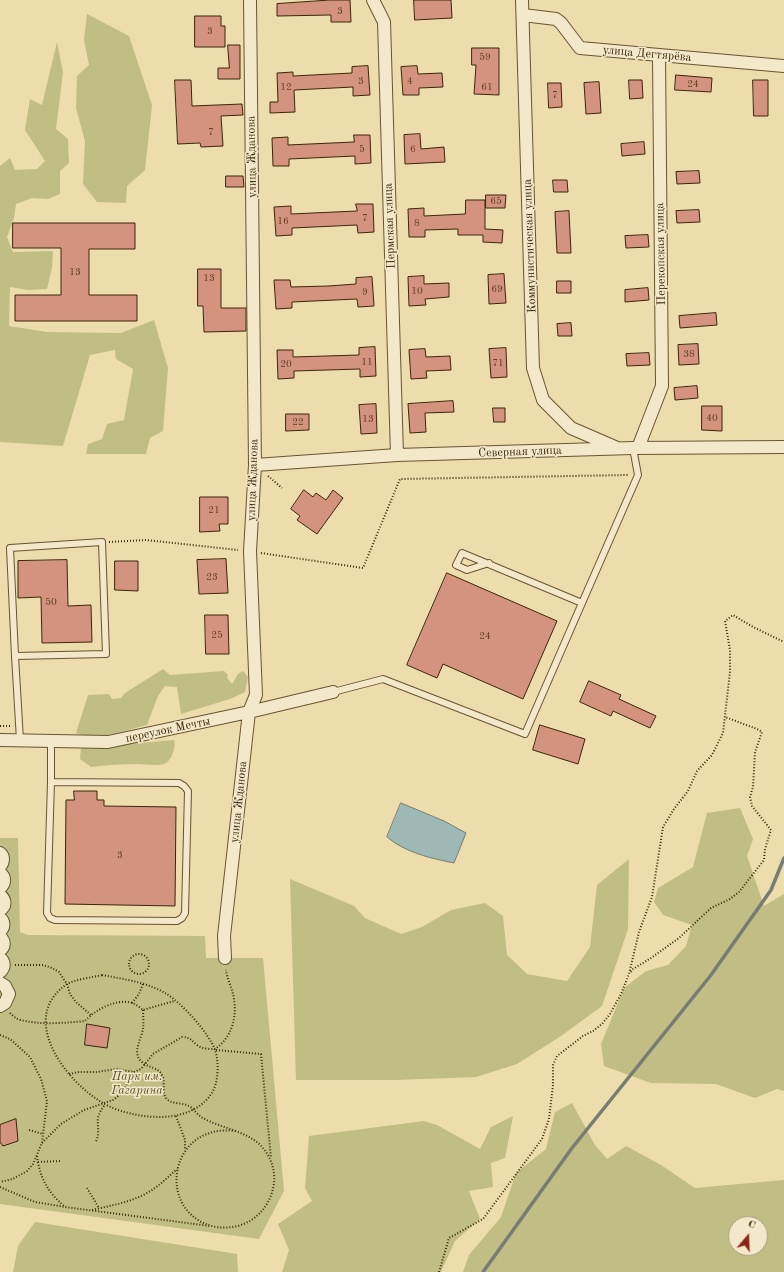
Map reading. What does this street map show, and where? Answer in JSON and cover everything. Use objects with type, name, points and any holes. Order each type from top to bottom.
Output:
[{"type":"street","name":"улица Жданова","points":[[225,958],[224,936],[249,712],[256,695],[250,551],[255,465],[250,0]]},
{"type":"street","name":"Пермская улица","points":[[373,0],[384,22],[397,455]]},
{"type":"street","name":"Коммунистическая улица","points":[[522,0],[534,368],[543,400],[571,428],[618,449]]},
{"type":"street","name":"улица Дегтярёва","points":[[523,15],[556,19],[561,23],[580,48],[784,66]]},
{"type":"street","name":"Перекопская улица","points":[[636,448],[662,386],[659,56]]},
{"type":"street","name":"Северная улица","points":[[255,465],[397,455],[636,448],[784,447]]},
{"type":"street","name":"переулок Мечты","points":[[0,740],[108,742],[249,712],[333,692]]},
{"type":"street","points":[[0,853],[3,861],[0,866]]},
{"type":"street","points":[[0,873],[4,878],[4,882],[0,888]]},
{"type":"street","points":[[0,895],[4,901],[4,904],[0,910]]},
{"type":"street","points":[[0,918],[4,923],[0,931]]},
{"type":"street","points":[[0,937],[4,942],[4,946],[0,950]]},
{"type":"street","points":[[0,983],[5,986],[9,994],[3,1005]]},
{"type":"lane","points":[[333,692],[383,680],[525,734],[638,475],[636,448]]},
{"type":"lane","points":[[15,656],[106,654],[102,542],[10,548],[15,656],[20,740]]},
{"type":"lane","points":[[489,563],[467,570],[456,565],[462,553],[489,563],[582,603]]},
{"type":"lane","points":[[51,741],[47,913],[50,918],[55,920],[177,921],[182,918],[186,913],[188,791],[184,786],[179,783],[51,782]]},
{"type":"path","points":[[102,542],[146,540],[250,551],[363,568],[400,479],[638,475]]},
{"type":"path","points":[[439,1272],[449,1238],[482,1219],[542,1139],[549,1119],[553,1085],[552,1065],[557,1056],[583,1036],[593,1032],[602,1024],[610,1014],[621,994],[629,974],[639,932],[652,897],[663,827],[674,809],[688,791],[697,771],[712,755],[723,733],[730,664],[730,650],[725,621],[733,615],[753,627],[784,642]]},
{"type":"path","points":[[629,974],[633,969],[678,938],[711,908],[730,899],[739,892],[764,860],[765,849],[771,830],[752,806],[750,797],[753,787],[755,752],[762,732],[725,717]]},
{"type":"path","points":[[142,955],[148,959],[149,967],[144,973],[137,974],[131,970],[130,962],[134,956],[142,955]]},
{"type":"path","points":[[215,1049],[222,1045],[228,1036],[236,1013],[233,995],[226,973],[225,958]]},
{"type":"path","points":[[1,965],[43,965],[52,968],[59,972],[67,984],[73,998],[91,1015]]},
{"type":"path","points":[[102,975],[144,984],[166,994],[175,1001],[188,1012],[206,1035],[215,1049],[218,1064],[212,1094],[193,1111],[176,1116],[159,1117],[130,1114],[104,1104],[79,1086],[60,1064],[46,1033],[45,1016],[50,1000],[67,984],[102,975]]},
{"type":"path","points":[[132,1003],[144,984]]},
{"type":"path","points":[[3,1005],[10,1014],[21,1021],[45,1023],[85,1021],[91,1015],[112,1004],[132,1003],[143,1010],[175,1001]]},
{"type":"path","points":[[143,1010],[143,1028],[137,1048],[138,1057],[141,1062],[160,1072],[163,1077],[164,1092],[167,1099],[172,1102],[189,1106],[203,1118],[245,1134],[267,1152],[271,1161]]},
{"type":"path","points":[[0,1035],[10,1040],[30,1057],[41,1079],[48,1101],[42,1143],[33,1164],[27,1171],[13,1179],[0,1182]]},
{"type":"path","points":[[0,1187],[35,1202],[91,1211],[215,1226],[229,1227],[243,1224],[255,1217],[265,1207],[273,1189],[274,1175],[271,1161],[261,1054],[205,1048],[187,1037],[182,1037],[153,1054],[146,1065],[134,1072],[116,1069],[69,1074]]},
{"type":"path","points":[[42,1143],[61,1124],[84,1110],[114,1100],[121,1094],[134,1072]]},
{"type":"path","points":[[96,1141],[98,1136],[98,1119],[104,1104]]},
{"type":"path","points":[[176,1116],[185,1140],[185,1151]]},
{"type":"path","points":[[29,1130],[44,1134]]},
{"type":"path","points":[[215,1226],[197,1219],[184,1205],[177,1187],[178,1168],[180,1159],[185,1151],[199,1137],[208,1133],[222,1130],[236,1131]]},
{"type":"path","points":[[37,1155],[42,1179],[52,1195],[65,1207]]},
{"type":"path","points":[[38,1162],[61,1161]]},
{"type":"path","points":[[91,1211],[143,1196],[178,1168]]},
{"type":"path","points":[[87,1188],[99,1208]]},
{"type":"green space","points":[[87,14],[129,36],[152,105],[145,170],[127,186],[126,203],[97,202],[83,184],[85,141],[76,108],[77,76],[89,65],[84,40]]},
{"type":"green space","points":[[57,42],[63,72],[56,129],[68,139],[69,163],[60,171],[60,194],[48,199],[32,198],[16,204],[14,218],[7,237],[13,252],[53,251],[52,268],[47,289],[28,290],[10,287],[9,326],[47,332],[121,333],[154,320],[168,368],[163,431],[150,438],[146,454],[86,454],[88,444],[102,439],[107,424],[124,420],[133,369],[116,359],[115,350],[90,355],[63,446],[0,442],[0,166],[10,158],[15,170],[37,169],[45,161],[25,130],[30,99],[42,105]]},
{"type":"green space","points":[[163,669],[170,675],[224,671],[228,675],[227,678],[232,684],[238,674],[243,671],[248,677],[245,692],[230,699],[181,714],[177,687],[165,686],[158,696],[147,725],[102,736],[76,733],[88,695],[109,694],[112,699],[121,698],[125,693]]},
{"type":"green space","points":[[174,740],[174,750],[171,757],[167,762],[161,765],[126,764],[91,767],[80,759],[81,748]]},
{"type":"green space","points":[[740,808],[753,839],[747,856],[764,906],[784,894],[784,1091],[777,1089],[755,1098],[716,1084],[651,1083],[604,1066],[601,1044],[624,988],[646,971],[668,965],[686,946],[692,925],[663,915],[654,902],[658,888],[693,867],[707,813]]},
{"type":"green space","name":"Парк им. Гагарина","points":[[0,838],[18,838],[20,932],[28,935],[205,936],[206,958],[263,958],[284,1191],[259,1239],[0,1204]]},
{"type":"green space","points":[[629,859],[628,929],[602,1006],[561,1036],[517,1064],[476,1077],[397,1080],[296,1080],[290,879],[354,906],[365,918],[401,934],[422,927],[451,910],[485,903],[503,916],[507,955],[527,974],[567,981],[590,947],[597,885]]},
{"type":"green space","points":[[572,1103],[595,1145],[607,1159],[626,1146],[661,1165],[695,1188],[784,1180],[784,1272],[463,1272],[469,1255],[501,1217],[516,1173],[546,1149],[555,1112]]},
{"type":"green space","points":[[513,1116],[505,1158],[491,1163],[493,1187],[469,1191],[480,1219],[455,1241],[441,1272],[282,1272],[289,1250],[278,1224],[312,1201],[305,1188],[309,1136],[424,1121],[437,1125],[480,1149],[491,1127]]},
{"type":"green space","points":[[35,1222],[237,1254],[238,1272],[13,1272],[18,1246]]},
{"type":"water","points":[[401,803],[444,821],[466,833],[454,863],[427,857],[410,851],[394,843],[387,837]]},
{"type":"building","points":[[350,0],[351,22],[331,22],[331,15],[277,16],[277,4]]},
{"type":"building","points":[[414,0],[451,0],[452,18],[415,20]]},
{"type":"building","points":[[195,16],[221,16],[221,26],[225,26],[225,47],[195,47]]},
{"type":"building","points":[[228,45],[240,45],[240,79],[218,79],[218,68],[229,68]]},
{"type":"building","points":[[472,48],[499,48],[499,95],[474,94],[476,65],[472,65]]},
{"type":"building","points":[[368,66],[370,95],[353,96],[353,87],[294,90],[295,112],[270,113],[270,102],[278,102],[277,73],[293,72],[293,76],[352,73],[352,67]]},
{"type":"building","points":[[417,66],[418,74],[442,73],[443,87],[419,88],[419,95],[403,95],[401,67]]},
{"type":"building","points":[[676,75],[712,78],[711,92],[675,90]]},
{"type":"building","points":[[175,80],[191,80],[192,106],[242,104],[243,115],[221,116],[223,146],[201,147],[200,143],[178,144]]},
{"type":"building","points":[[629,80],[642,80],[643,98],[630,99]]},
{"type":"building","points":[[753,80],[768,80],[768,116],[754,116]]},
{"type":"building","points":[[599,82],[601,113],[586,114],[584,83]]},
{"type":"building","points":[[548,83],[561,83],[562,107],[549,108]]},
{"type":"building","points":[[420,134],[421,149],[444,147],[445,162],[405,164],[404,135]]},
{"type":"building","points":[[354,135],[370,135],[371,163],[355,164],[355,156],[289,159],[289,166],[273,166],[272,138],[288,137],[288,145],[354,142]]},
{"type":"building","points":[[644,142],[645,154],[622,156],[621,144]]},
{"type":"building","points":[[699,171],[700,183],[677,184],[676,172]]},
{"type":"building","points":[[226,176],[243,176],[244,187],[226,187]]},
{"type":"building","points":[[553,180],[567,180],[568,192],[554,192]]},
{"type":"building","points":[[486,195],[506,195],[505,208],[486,208]]},
{"type":"building","points":[[466,200],[485,200],[485,229],[503,230],[502,243],[483,242],[483,235],[458,235],[458,229],[425,230],[425,237],[409,237],[408,209],[424,208],[424,216],[465,214]]},
{"type":"building","points":[[356,204],[373,204],[374,232],[358,233],[357,225],[292,228],[292,235],[276,236],[274,207],[291,206],[291,214],[357,211]]},
{"type":"building","points":[[699,210],[700,222],[677,223],[676,211]]},
{"type":"building","points":[[569,211],[571,253],[557,253],[555,212]]},
{"type":"building","points":[[13,223],[135,223],[135,249],[89,249],[89,295],[137,295],[137,321],[15,321],[15,295],[61,295],[61,248],[13,248]]},
{"type":"building","points":[[648,235],[649,247],[626,248],[625,236]]},
{"type":"building","points":[[198,269],[221,269],[221,308],[246,308],[246,331],[204,332],[203,306],[198,306]]},
{"type":"building","points":[[504,274],[506,303],[489,304],[488,275]]},
{"type":"building","points":[[424,276],[424,284],[449,283],[449,297],[425,299],[426,305],[409,306],[408,277]]},
{"type":"building","points":[[372,277],[374,306],[358,307],[357,299],[292,302],[292,308],[276,309],[274,280],[290,280],[291,287],[328,286],[356,284],[356,278]]},
{"type":"building","points":[[557,281],[571,281],[571,293],[557,293]]},
{"type":"building","points":[[648,288],[649,300],[625,302],[625,290]]},
{"type":"building","points":[[716,313],[717,325],[680,328],[679,316]]},
{"type":"building","points":[[571,323],[572,336],[558,336],[557,324]]},
{"type":"building","points":[[698,344],[699,364],[679,365],[678,345]]},
{"type":"building","points":[[375,347],[376,376],[360,377],[360,369],[294,371],[294,378],[278,379],[277,350],[293,350],[293,357],[359,355],[359,348]]},
{"type":"building","points":[[506,348],[507,377],[491,378],[489,349]]},
{"type":"building","points":[[425,349],[426,357],[450,356],[451,370],[426,371],[427,378],[411,379],[409,350]]},
{"type":"building","points":[[649,353],[650,365],[627,366],[626,354]]},
{"type":"building","points":[[697,386],[698,398],[675,400],[674,388]]},
{"type":"building","points":[[453,401],[454,412],[425,413],[426,432],[410,433],[408,404]]},
{"type":"building","points":[[376,404],[377,433],[361,434],[359,405]]},
{"type":"building","points":[[702,406],[722,406],[722,431],[702,430]]},
{"type":"building","points":[[493,408],[505,408],[505,422],[494,422]]},
{"type":"building","points":[[286,414],[309,414],[309,430],[286,431]]},
{"type":"building","points":[[304,490],[313,497],[316,493],[326,500],[333,490],[343,498],[317,534],[297,520],[300,516],[291,509]]},
{"type":"building","points":[[200,497],[228,497],[228,524],[219,524],[220,531],[200,532]]},
{"type":"building","points":[[226,559],[228,593],[199,594],[197,560]]},
{"type":"building","points":[[67,560],[68,606],[91,605],[92,642],[42,643],[41,597],[18,598],[18,561]]},
{"type":"building","points":[[115,561],[138,561],[138,591],[115,590]]},
{"type":"building","points":[[447,573],[557,621],[523,699],[443,664],[437,678],[407,665]]},
{"type":"building","points":[[205,615],[228,615],[229,654],[206,654]]},
{"type":"building","points":[[589,681],[621,695],[619,699],[656,716],[650,728],[613,711],[611,716],[580,702]]},
{"type":"building","points":[[540,725],[585,739],[578,764],[533,750]]},
{"type":"building","points":[[74,791],[97,791],[97,800],[104,800],[104,806],[176,807],[175,906],[65,904],[66,800],[74,800]]},
{"type":"building","points":[[87,1024],[110,1028],[107,1048],[85,1045]]},
{"type":"building","points":[[16,1119],[18,1141],[3,1146],[0,1142],[0,1125]]},
{"type":"waterway","points":[[483,1272],[572,1148],[711,975],[771,890],[784,858]]}]
